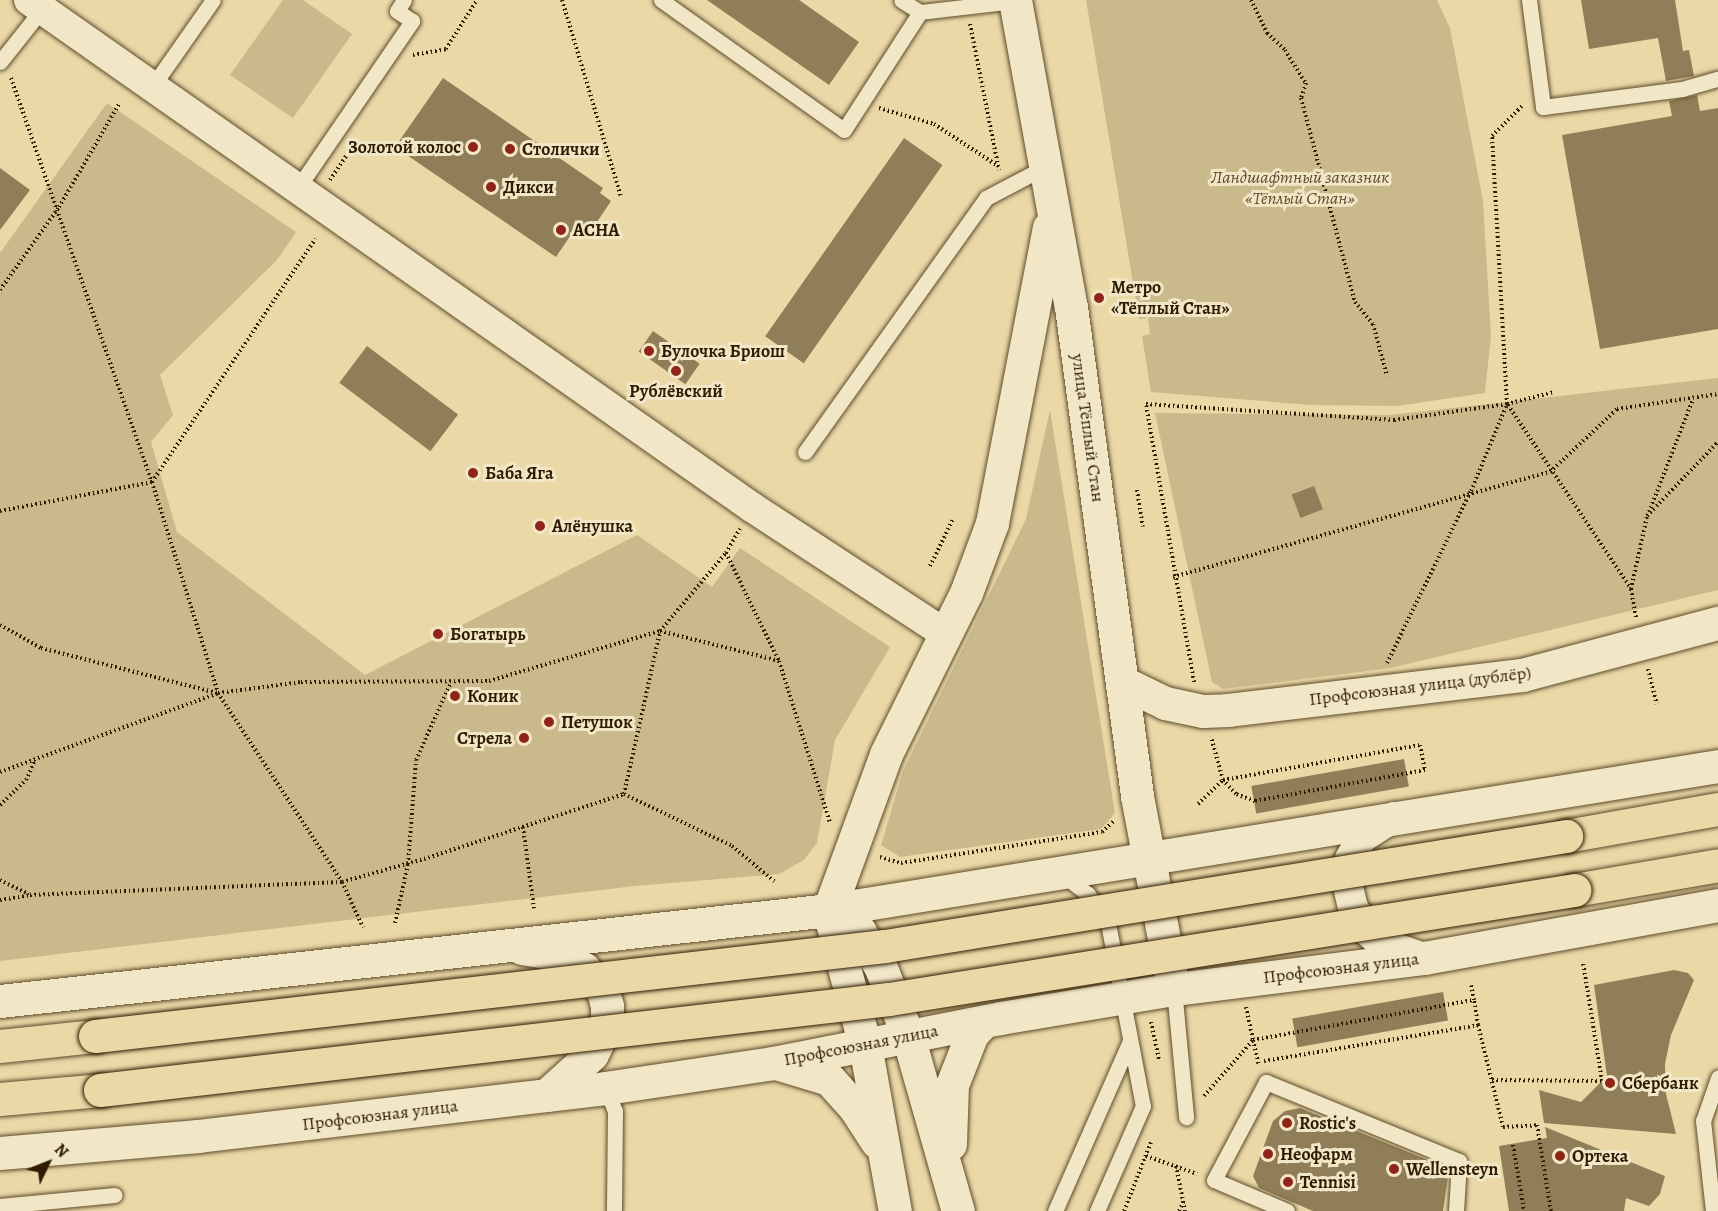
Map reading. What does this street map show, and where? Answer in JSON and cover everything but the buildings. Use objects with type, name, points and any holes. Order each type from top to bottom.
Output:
[{"type":"main road","name":"улица Тёплый Стан","points":[[1015,0],[1071,308],[1122,682],[1149,857],[1175,999]]},
{"type":"main road","points":[[895,1211],[865,1045],[829,910],[886,754],[944,633],[966,593],[992,523],[1053,208]]},
{"type":"main road","name":"Профсоюзная улица (дублёр)","points":[[1122,682],[1165,703],[1203,711],[1228,710],[1522,675],[1718,623]]},
{"type":"main road","points":[[0,1001],[500,943],[829,910],[1397,815],[1718,766]]},
{"type":"main road","points":[[0,1046],[885,946],[1566,836],[1718,809]]},
{"type":"main road","name":"Профсоюзная улица","points":[[0,1099],[100,1090],[889,999],[1718,865]]},
{"type":"main road","name":"Профсоюзная улица","points":[[0,1153],[198,1136],[606,1088],[773,1063],[983,1022],[1122,998],[1175,999],[1424,958],[1718,905]]},
{"type":"main road","points":[[829,910],[860,932],[881,968],[908,1036],[951,1176],[958,1211]]},
{"type":"main road","points":[[500,943],[558,957],[584,969],[603,991],[608,1023],[592,1054],[547,1095]]},
{"type":"main road","points":[[951,1176],[952,1085],[972,1034],[983,1022]]},
{"type":"main road","points":[[773,1063],[829,1079],[855,1108],[885,1153]]},
{"type":"street","points":[[36,5],[753,508],[944,633]]},
{"type":"street","points":[[1397,815],[1362,838],[1350,859],[1347,882],[1353,907],[1365,929],[1381,943],[1424,958]]},
{"type":"lane","points":[[152,87],[213,0]]},
{"type":"lane","points":[[297,189],[412,21],[397,11],[404,0]]},
{"type":"lane","points":[[661,0],[844,130],[920,12]]},
{"type":"lane","points":[[901,0],[920,12],[1015,0]]},
{"type":"lane","points":[[1529,0],[1544,107],[1682,88],[1718,79]]},
{"type":"lane","points":[[2,60],[36,5]]},
{"type":"lane","points":[[805,452],[987,198],[1047,166]]},
{"type":"lane","points":[[1060,872],[1088,894],[1108,923],[1143,1106],[1097,1211]]},
{"type":"lane","points":[[1175,999],[1186,1117]]},
{"type":"lane","points":[[1055,1211],[1130,1041]]},
{"type":"lane","points":[[1713,1211],[1703,1121],[1718,1078]]},
{"type":"lane","points":[[1287,1211],[1215,1180],[1266,1082],[1459,1161],[1456,1211]]},
{"type":"lane","points":[[606,1088],[615,1111],[614,1211]]},
{"type":"lane","points":[[0,1206],[114,1195]]},
{"type":"path","points":[[408,63],[414,53],[446,49],[477,0]]},
{"type":"path","points":[[562,0],[621,197]]},
{"type":"path","points":[[1251,0],[1267,33],[1285,50],[1306,83],[1301,98],[1355,302],[1373,324],[1387,376]]},
{"type":"path","points":[[966,6],[1003,190]]},
{"type":"path","points":[[2,60],[59,207],[152,482],[218,693],[342,882],[363,927]]},
{"type":"path","points":[[1383,672],[1471,491],[1507,404],[1492,136],[1541,88]]},
{"type":"path","points":[[862,103],[934,124],[998,167]]},
{"type":"path","points":[[0,290],[59,207],[119,104]]},
{"type":"path","points":[[328,183],[348,153]]},
{"type":"path","points":[[0,511],[152,482],[315,239]]},
{"type":"path","points":[[1196,692],[1173,577],[1146,404],[1394,420],[1507,404],[1554,392]]},
{"type":"path","points":[[1173,577],[1471,491],[1550,472],[1617,409],[1718,394]]},
{"type":"path","points":[[1631,589],[1647,516],[1693,399]]},
{"type":"path","points":[[1507,404],[1550,472],[1631,589],[1637,619]]},
{"type":"path","points":[[1647,516],[1718,442]]},
{"type":"path","points":[[1137,490],[1143,528]]},
{"type":"path","points":[[624,794],[660,631],[726,553],[753,508]]},
{"type":"path","points":[[930,566],[953,519]]},
{"type":"path","points":[[726,553],[779,661],[832,830]]},
{"type":"path","points":[[0,625],[41,648],[218,693]]},
{"type":"path","points":[[0,772],[218,693],[301,682],[489,681],[660,631],[779,661]]},
{"type":"path","points":[[1647,663],[1657,704]]},
{"type":"path","points":[[395,923],[408,864],[416,760],[451,682]]},
{"type":"path","points":[[1198,804],[1223,780],[1420,745],[1425,770],[1255,801],[1236,794],[1223,780],[1208,725]]},
{"type":"path","points":[[0,806],[26,780],[34,761]]},
{"type":"path","points":[[0,900],[30,895],[342,882],[408,864],[624,794],[732,846],[774,881]]},
{"type":"path","points":[[880,857],[901,863],[1102,832],[1119,817]]},
{"type":"path","points":[[523,827],[534,908]]},
{"type":"path","points":[[0,880],[30,895]]},
{"type":"path","points":[[1492,1080],[1602,1081],[1583,963]]},
{"type":"path","points":[[1470,985],[1503,1126],[1537,1125],[1551,1211]]},
{"type":"path","points":[[1186,1117],[1253,1040],[1473,1000]]},
{"type":"path","points":[[1245,1004],[1257,1062],[1266,1082]]},
{"type":"path","points":[[1257,1062],[1478,1025]]},
{"type":"path","points":[[1513,1145],[1524,1211]]},
{"type":"path","points":[[1541,1152],[1549,1151]]},
{"type":"path","points":[[1146,1156],[1215,1180]]},
{"type":"path","points":[[1176,1166],[1185,1211]]},
{"type":"path","points":[[1549,1199],[1557,1197]]},
{"type":"path","points":[[1179,1211],[1183,1202]]},
{"type":"green space","points":[[283,0],[303,0],[352,34],[293,118],[230,75]]},
{"type":"green space","name":"Ландшафтный заказник «Тёплый Стан»","points":[[1086,0],[1437,0],[1450,28],[1483,201],[1491,335],[1485,393],[1397,406],[1311,405],[1151,392],[1142,336],[1150,334],[1148,318],[1139,319]]},
{"type":"green space","points":[[107,103],[296,232],[277,260],[160,375],[173,415],[151,442],[177,532],[365,675],[637,535],[712,587],[740,548],[890,647],[835,740],[817,843],[804,860],[779,874],[635,886],[0,961],[0,253]]},
{"type":"green space","points":[[1718,378],[1718,590],[1391,668],[1223,689],[1212,682],[1155,413],[1390,415]]},
{"type":"green space","points":[[1050,410],[1115,813],[1101,829],[900,857],[881,845],[903,771],[1026,519]]},
{"type":"place","name":"Золотой колос","points":[[473,147]]},
{"type":"place","name":"Столички","points":[[510,149]]},
{"type":"place","name":"Дикси","points":[[491,187]]},
{"type":"place","name":"АСНА","points":[[561,230]]},
{"type":"place","name":"Метро «Тёплый Стан»","points":[[1099,298]]},
{"type":"place","name":"Булочка Бриош","points":[[649,351]]},
{"type":"place","name":"Рублёвский","points":[[676,371]]},
{"type":"place","name":"Баба Яга","points":[[473,473]]},
{"type":"place","name":"Алёнушка","points":[[540,526]]},
{"type":"place","name":"Богатырь","points":[[438,634]]},
{"type":"place","name":"Коник","points":[[455,696]]},
{"type":"place","name":"Петушок","points":[[549,722]]},
{"type":"place","name":"Стрела","points":[[524,738]]},
{"type":"place","name":"Сбербанк","points":[[1610,1083]]},
{"type":"place","name":"Rostic's","points":[[1287,1123]]},
{"type":"place","name":"Неофарм","points":[[1268,1154]]},
{"type":"place","name":"Ортека","points":[[1560,1156]]},
{"type":"place","name":"Wellensteyn","points":[[1394,1169]]},
{"type":"place","name":"Tennisi","points":[[1288,1182]]}]
